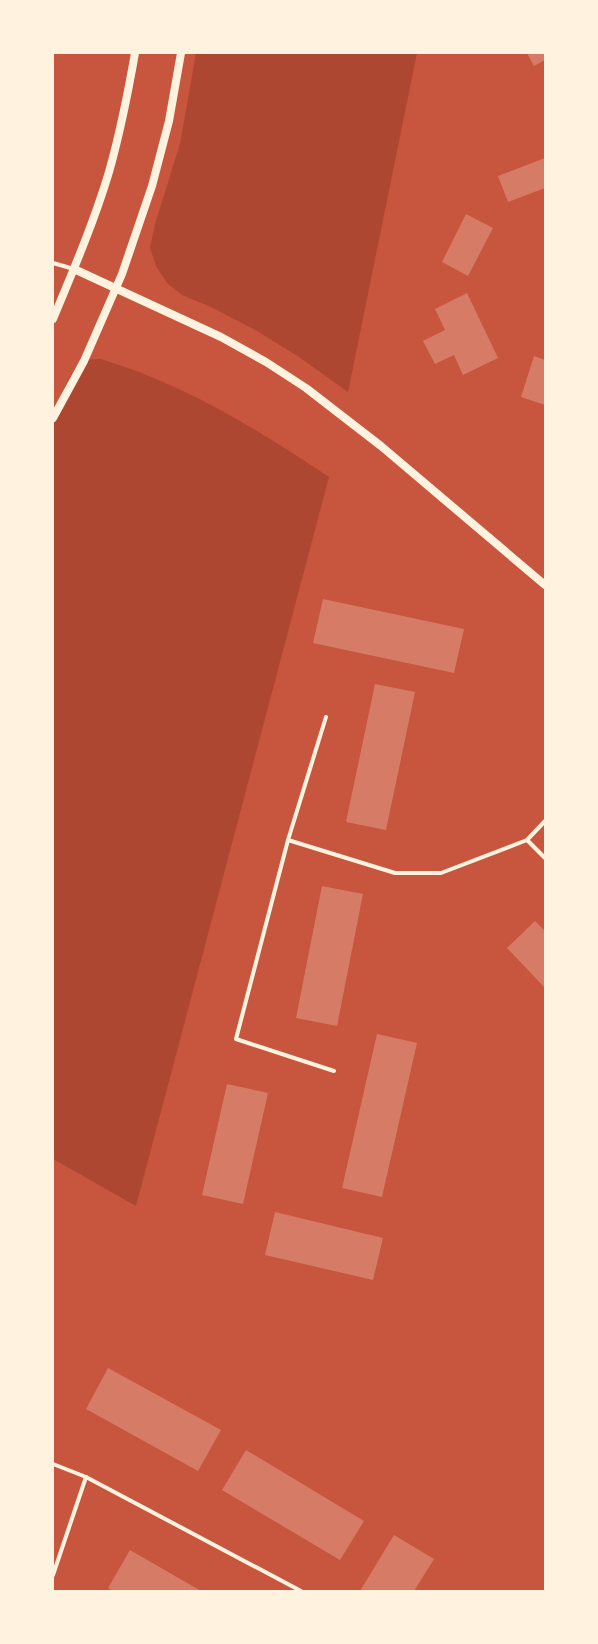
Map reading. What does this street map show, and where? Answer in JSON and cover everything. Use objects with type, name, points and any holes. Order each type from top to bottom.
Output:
[{"type":"main road","points":[[53,320],[74,269],[109,172],[125,111],[135,53]]},
{"type":"main road","points":[[53,418],[84,361],[116,289],[152,186],[169,121],[181,53]]},
{"type":"main road","points":[[74,269],[221,337],[266,362],[306,388],[381,446],[545,585]]},
{"type":"street","points":[[53,263],[74,269]]},
{"type":"street","points":[[326,717],[288,840],[236,1039],[334,1071]]},
{"type":"street","points":[[288,840],[395,873],[441,873],[527,840],[545,820]]},
{"type":"street","points":[[527,840],[545,858]]},
{"type":"street","points":[[53,1464],[86,1476],[301,1591]]},
{"type":"street","points":[[53,1575],[86,1476]]},
{"type":"shaded area","points":[[196,53],[417,53],[348,392],[299,357],[257,331],[213,308],[182,295],[167,283],[156,266],[150,248],[155,224],[180,144]]},
{"type":"shaded area","points":[[101,359],[162,381],[219,409],[275,442],[329,477],[136,1206],[53,1159],[53,418],[66,385],[75,370],[88,360]]},
{"type":"building","points":[[527,53],[545,53],[545,60],[534,66]]},
{"type":"building","points":[[545,158],[545,188],[508,202],[498,176]]},
{"type":"building","points":[[466,214],[493,228],[468,276],[442,262]]},
{"type":"building","points":[[467,293],[498,358],[463,375],[454,355],[435,364],[423,341],[445,330],[435,309]]},
{"type":"building","points":[[534,356],[545,360],[545,405],[521,397]]},
{"type":"building","points":[[323,599],[464,629],[454,673],[313,643]]},
{"type":"building","points":[[375,684],[415,692],[386,830],[346,822]]},
{"type":"building","points":[[322,886],[363,894],[337,1026],[296,1018]]},
{"type":"building","points":[[535,921],[545,931],[545,988],[507,948]]},
{"type":"building","points":[[377,1034],[417,1043],[382,1197],[342,1188]]},
{"type":"building","points":[[227,1084],[268,1093],[243,1204],[202,1195]]},
{"type":"building","points":[[275,1212],[383,1238],[373,1280],[265,1255]]},
{"type":"building","points":[[108,1368],[221,1430],[198,1471],[86,1409]]},
{"type":"building","points":[[246,1450],[364,1521],[340,1560],[222,1490]]},
{"type":"building","points":[[394,1535],[434,1559],[414,1591],[360,1591]]},
{"type":"building","points":[[130,1550],[201,1591],[113,1591],[108,1588]]}]
